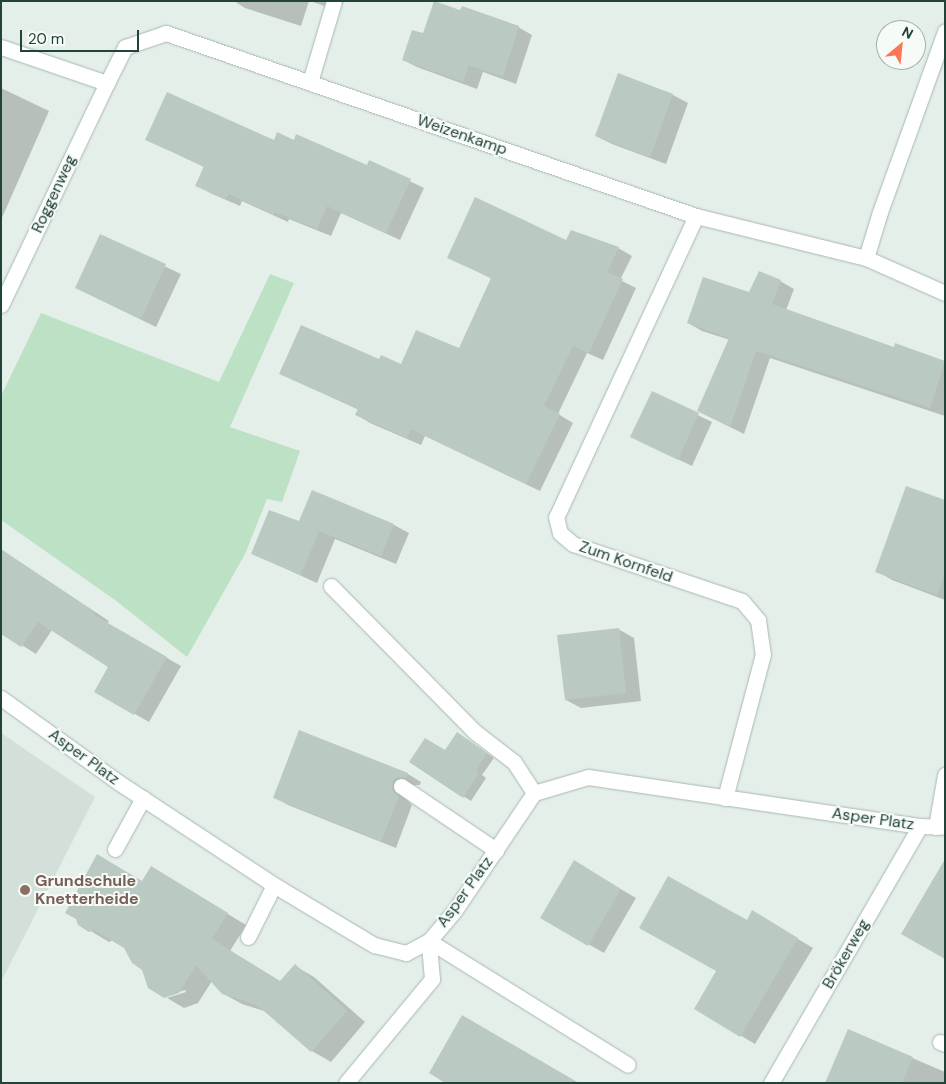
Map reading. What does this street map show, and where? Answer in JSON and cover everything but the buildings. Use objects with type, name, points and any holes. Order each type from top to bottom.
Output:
[{"type":"street","points":[[310,82],[334,1]]},
{"type":"street","points":[[866,258],[880,212],[945,31]]},
{"type":"street","name":"Weizenkamp","points":[[107,83],[124,47],[166,33],[696,216],[866,258],[945,293]]},
{"type":"street","points":[[1,47],[107,83]]},
{"type":"street","name":"Roggenweg","points":[[1,304],[107,83]]},
{"type":"street","name":"Zum Kornfeld","points":[[696,216],[556,517],[560,533],[573,544],[742,601],[758,620],[763,654],[725,798]]},
{"type":"street","points":[[332,586],[475,732],[514,762],[534,793]]},
{"type":"street","name":"Asper Platz","points":[[1,698],[118,782],[274,885],[374,945],[406,952],[429,941],[455,910],[534,793],[588,777],[920,826],[940,827]]},
{"type":"street","points":[[940,827],[945,775]]},
{"type":"street","points":[[401,786],[496,850]]},
{"type":"street","points":[[115,849],[143,798]]},
{"type":"street","name":"Brökerweg","points":[[771,1083],[920,826]]},
{"type":"street","points":[[248,937],[274,885]]},
{"type":"street","points":[[429,941],[628,1065]]},
{"type":"street","points":[[346,1083],[432,979],[429,941]]},
{"type":"shaded area","name":"Grundschule Knetterheide","points":[[1,733],[95,797],[1,982]]},
{"type":"green space","points":[[270,274],[294,283],[230,427],[300,451],[282,502],[267,499],[245,554],[187,657],[115,600],[1,520],[1,396],[41,313],[219,382]]},
{"type":"place","name":"Grundschule Knetterheide","points":[[25,890]]}]
